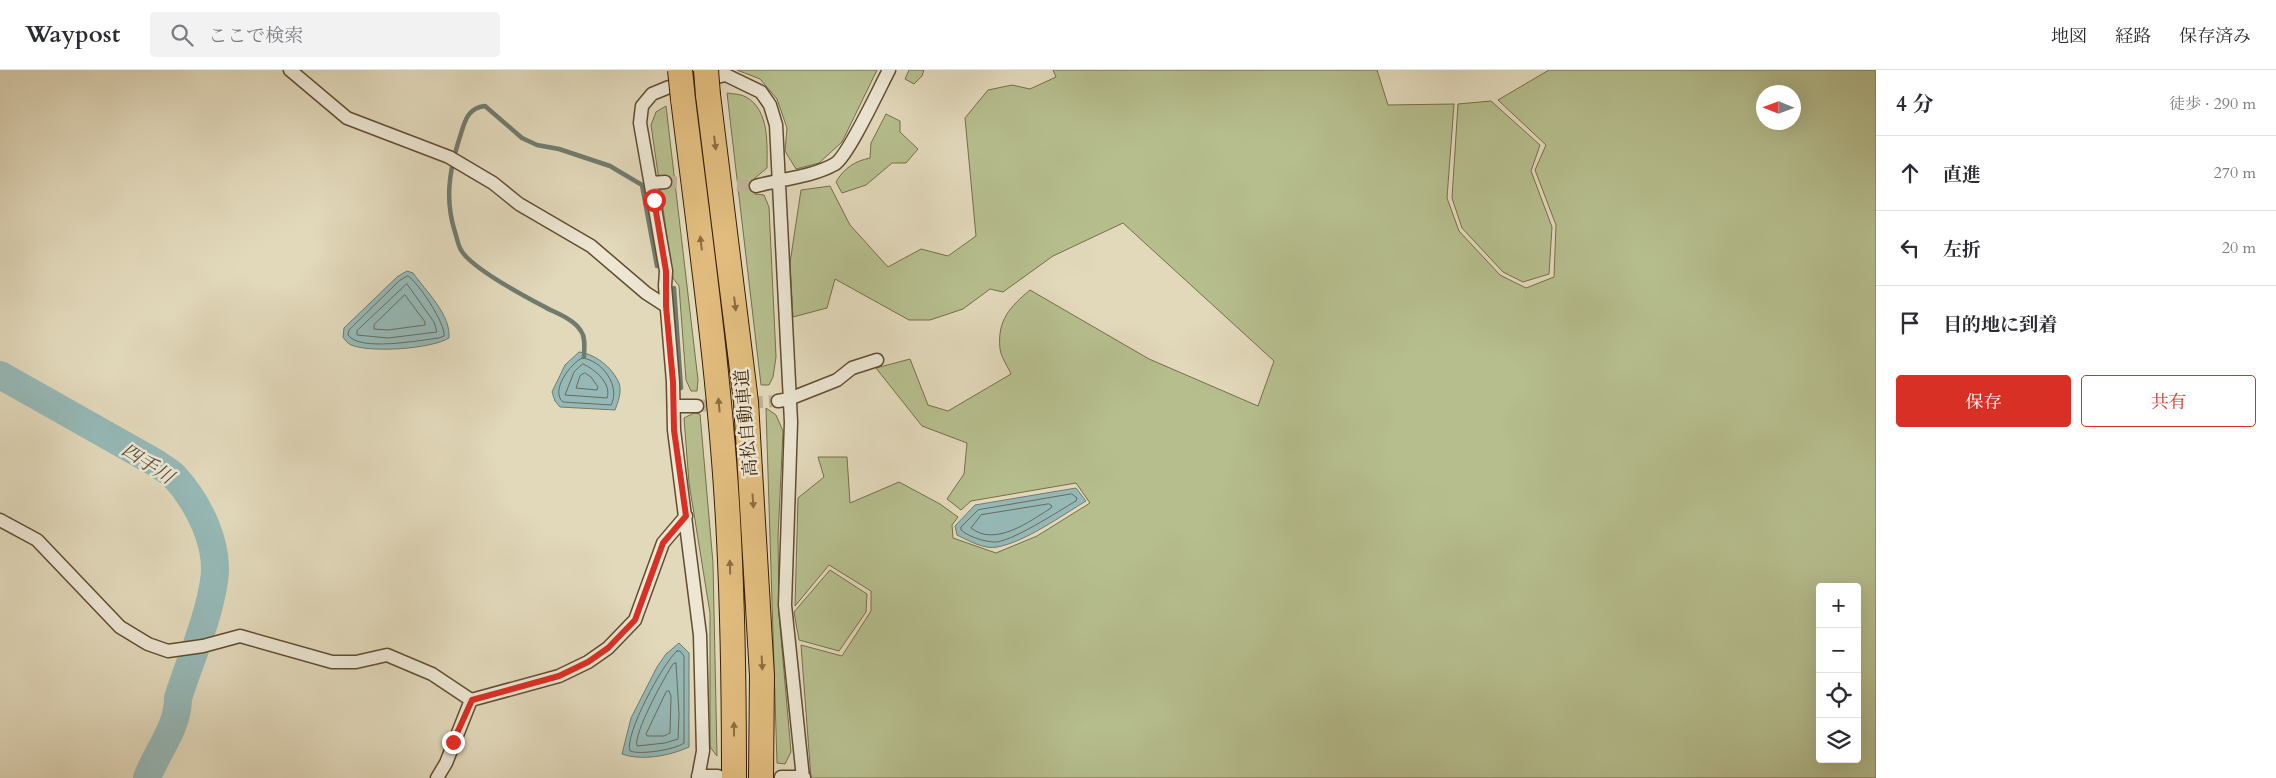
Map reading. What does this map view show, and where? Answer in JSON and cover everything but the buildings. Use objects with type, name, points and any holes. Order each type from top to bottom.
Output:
[{"type":"highway","name":"高松自動車道","points":[[680,70],[719,399],[729,538],[734,673],[726,777]]},
{"type":"highway","name":"高松自動車道","points":[[719,72],[708,95],[746,402],[762,676],[771,777]]},
{"type":"street","points":[[290,70],[347,118],[452,159],[493,182],[519,204],[591,246],[646,293],[666,306]]},
{"type":"street","points":[[756,186],[820,171],[837,163],[852,141],[889,70]]},
{"type":"street","points":[[726,777],[698,777],[703,751],[700,635],[674,430],[674,406],[666,306],[666,271],[640,123],[642,106],[652,94],[719,72],[761,92],[770,105],[776,125],[783,400],[791,422],[785,605],[804,777],[771,777]]},
{"type":"street","points":[[651,183],[665,182]]},
{"type":"street","points":[[783,400],[837,380],[852,368],[877,360]]},
{"type":"street","points":[[674,406],[697,406]]},
{"type":"street","points":[[0,520],[37,540],[120,627],[148,644],[168,651],[203,646],[240,636],[332,662],[356,662],[387,656],[432,674],[472,700],[559,676],[588,662],[608,648],[635,620],[663,543],[686,516]]},
{"type":"street","points":[[437,778],[446,763],[472,700]]},
{"type":"green space","points":[[737,70],[877,70],[842,142],[819,163],[796,169],[785,151],[787,128],[777,99],[760,79]]},
{"type":"green space","points":[[909,70],[924,70],[922,76],[914,84],[905,79]]},
{"type":"green space","points":[[1053,70],[1377,70],[1388,105],[1454,104],[1447,198],[1459,231],[1500,275],[1526,288],[1554,277],[1556,225],[1535,170],[1546,145],[1498,100],[1549,70],[1876,70],[1876,778],[811,778],[801,645],[842,656],[871,611],[871,591],[829,565],[795,606],[798,498],[824,477],[818,457],[847,457],[850,503],[899,482],[940,504],[958,517],[952,525],[953,538],[996,553],[1037,536],[1090,503],[1076,483],[971,501],[961,510],[947,499],[964,474],[967,443],[922,426],[876,368],[910,359],[928,405],[948,411],[1011,374],[1000,349],[1001,330],[1006,315],[1011,308],[1030,290],[1149,359],[1258,406],[1274,361],[1123,223],[1053,256],[1003,292],[990,289],[963,309],[930,320],[909,320],[835,279],[827,308],[793,317],[790,263],[801,190],[830,186],[850,225],[888,267],[921,249],[948,256],[976,236],[965,118],[988,90],[1012,85],[1030,89],[1056,77]]},
{"type":"green space","points":[[727,93],[744,96],[754,103],[759,110],[766,129],[767,168],[755,178],[755,194],[764,195],[769,207],[776,357],[773,377],[769,385],[761,385]]},
{"type":"green space","points":[[1491,101],[1540,145],[1531,171],[1552,227],[1549,274],[1523,282],[1503,272],[1462,228],[1452,198],[1458,104]]},
{"type":"green space","points":[[666,106],[698,380],[697,391],[691,391],[686,380],[679,286],[673,278],[651,125],[656,112]]},
{"type":"green space","points":[[886,114],[900,121],[900,132],[918,149],[906,163],[892,163],[866,185],[842,193],[836,182],[850,166],[870,158],[871,143]]},
{"type":"green space","points":[[766,408],[776,415],[783,431],[778,538],[779,614],[791,752],[785,764],[777,763]]},
{"type":"green space","points":[[694,413],[700,414],[713,563],[717,756],[710,747],[710,613],[689,483],[684,418]]},
{"type":"green space","points":[[830,570],[867,594],[866,612],[839,651],[799,640],[794,612]]},
{"type":"water","points":[[407,271],[413,273],[437,304],[449,329],[449,338],[429,345],[401,349],[372,349],[348,343],[343,337],[344,328],[397,277]]},
{"type":"water","points":[[579,352],[597,358],[616,377],[620,390],[615,410],[560,407],[555,401],[552,392],[565,365]]},
{"type":"water","points":[[1076,488],[1086,501],[1043,528],[1019,540],[992,548],[976,544],[957,535],[955,526],[975,505]]},
{"type":"water","points":[[679,643],[689,653],[689,747],[673,753],[647,757],[622,754],[631,718],[657,667],[666,654]]},
{"type":"waterway","points":[[584,357],[584,337],[578,326],[564,316],[511,289],[486,273],[475,265],[460,248],[452,221],[449,187],[455,154],[469,114],[478,107],[485,106],[522,138],[537,145],[559,149],[610,166],[642,185],[657,266]]},
{"type":"waterway","points":[[674,288],[681,388]]},
{"type":"waterway","name":"四手川","points":[[0,375],[170,472],[191,498],[205,525],[214,553],[215,567],[211,596],[203,626],[178,698],[175,719],[147,778]]},
{"type":"tunnel","points":[[665,182],[756,186]]},
{"type":"tunnel","points":[[697,406],[778,401]]},
{"type":"route","points":[[453,742],[472,700],[559,676],[588,662],[608,648],[635,620],[663,543],[686,516],[674,430],[673,382],[666,306],[666,271],[654,200]]}]
